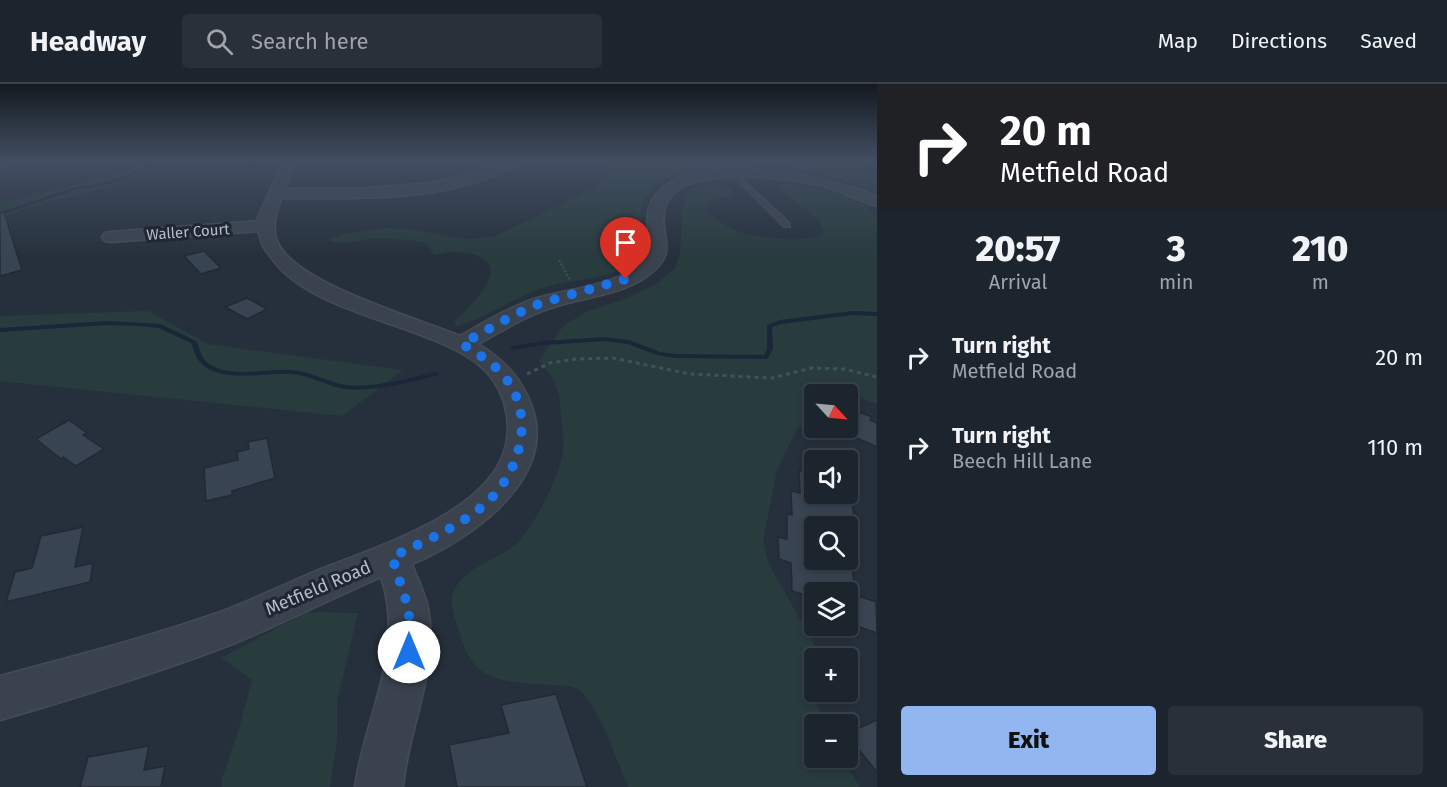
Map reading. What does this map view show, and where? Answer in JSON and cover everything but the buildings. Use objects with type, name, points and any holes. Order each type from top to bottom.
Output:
[{"type":"street","points":[[264,226],[277,194],[362,193]]},
{"type":"street","points":[[462,344],[541,303],[614,284],[638,274],[652,264],[659,252],[656,211],[659,201],[666,193]]},
{"type":"street","points":[[852,193],[877,201]]},
{"type":"street","name":"Metfield Road","points":[[0,698],[116,665],[224,628],[392,557],[456,526],[485,504],[507,477],[519,450],[523,421],[516,396],[507,380],[485,358],[462,344],[306,281],[283,264],[276,255],[270,246],[264,226]]},
{"type":"street","name":"Waller Court","points":[[111,237],[264,226]]},
{"type":"street","points":[[379,787],[380,767],[409,652],[409,610],[392,557]]},
{"type":"lane","points":[[754,193],[787,225]]},
{"type":"path","points":[[559,260],[572,285]]},
{"type":"path","points":[[507,380],[538,370],[550,363],[613,358],[690,374],[772,378],[813,368],[844,369],[877,377]]},
{"type":"shaded area","points":[[45,193],[85,193],[30,207],[0,219],[0,202]]},
{"type":"shaded area","points":[[585,193],[649,193],[641,212],[640,249],[630,264],[612,273],[553,285],[532,292],[456,326],[454,322],[484,289],[489,278],[490,268],[485,260],[473,255],[452,252],[434,255],[426,243],[414,241],[374,239],[344,243],[328,239],[348,233],[388,228],[467,239],[496,236]]},
{"type":"shaded area","points":[[688,193],[733,193],[735,197],[716,198],[705,204],[706,210],[737,231],[776,239],[804,239],[824,233],[819,220],[784,193],[834,193],[864,205],[877,218],[877,404],[858,397],[858,384],[804,384],[804,424],[797,429],[777,470],[763,541],[769,564],[804,627],[804,636],[809,636],[816,648],[804,648],[804,702],[817,702],[821,714],[804,714],[804,768],[848,768],[860,787],[628,787],[600,720],[586,696],[579,690],[567,686],[522,683],[494,677],[483,672],[473,663],[465,650],[453,611],[452,598],[456,587],[471,571],[512,547],[527,532],[552,485],[561,461],[563,432],[560,398],[555,383],[539,361],[563,326],[586,312],[625,299],[656,284],[675,268],[680,252],[683,203]]},
{"type":"shaded area","points":[[148,311],[208,344],[403,370],[342,416],[0,381],[0,316]]},
{"type":"shaded area","points":[[307,612],[358,613],[337,702],[337,741],[330,787],[222,787],[222,779],[252,680],[221,658]]},
{"type":"waterway","points":[[0,214],[62,193]]},
{"type":"waterway","points":[[513,348],[544,343],[605,339],[629,342],[659,354],[676,356],[766,357],[770,349],[769,326],[780,322],[853,313],[877,314]]},
{"type":"waterway","points":[[0,330],[107,323],[160,326],[194,342],[199,357],[208,366],[219,371],[233,374],[292,372],[341,386],[362,387],[388,384],[436,374]]},
{"type":"route","points":[[409,652],[409,610],[392,557],[456,526],[485,504],[507,477],[519,450],[523,421],[516,396],[503,375],[485,358],[462,344],[541,303],[626,279]]}]
